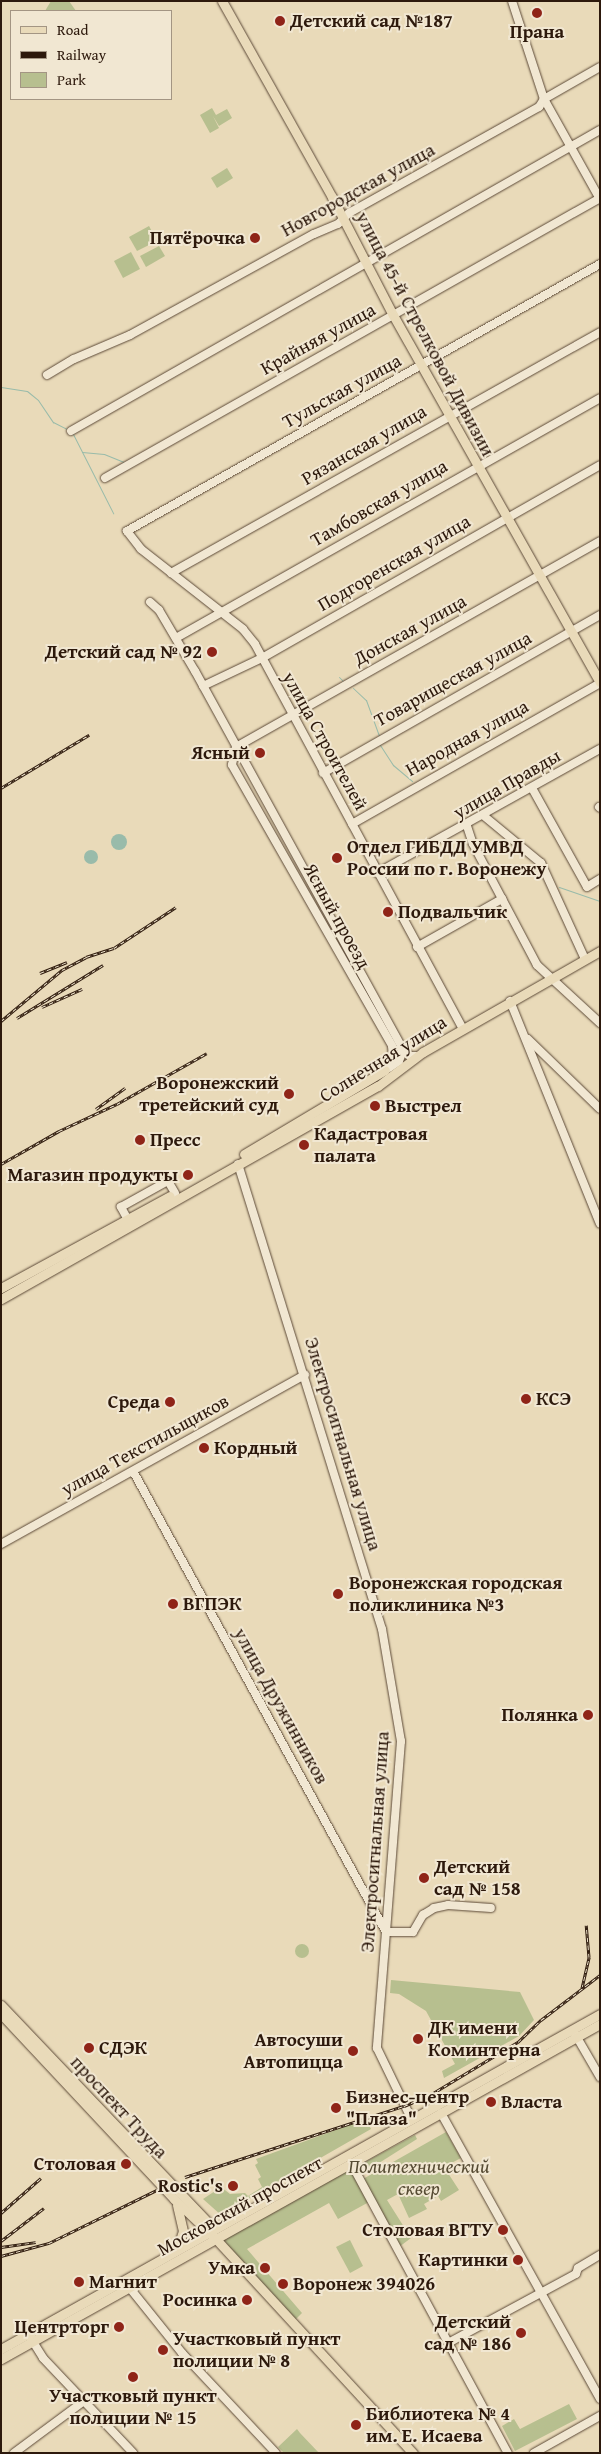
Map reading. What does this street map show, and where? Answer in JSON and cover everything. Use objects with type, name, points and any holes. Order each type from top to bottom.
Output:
[{"type":"main road","name":"улица 45-й Стрелковой Дивизии","points":[[222,1],[343,217],[393,315],[600,683]]},
{"type":"main road","name":"Солнечная улица","points":[[1,1288],[127,1218],[394,1077],[416,1056],[600,951]]},
{"type":"main road","name":"Солнечная улица","points":[[1,1298],[237,1161],[385,1070]]},
{"type":"main road","name":"проспект Труда","points":[[1,2005],[413,2453]]},
{"type":"main road","name":"проспект Труда","points":[[1,2014],[174,2199],[212,2234]]},
{"type":"main road","name":"Московский проспект","points":[[1,2359],[30,2338],[177,2250],[351,2163],[442,2113],[574,2033],[600,2014]]},
{"type":"main road","name":"Московский проспект","points":[[1,2349],[30,2338],[129,2287],[212,2234],[411,2118],[574,2033],[600,2024]]},
{"type":"main road","points":[[174,2199],[184,2231],[177,2250]]},
{"type":"street","points":[[512,1],[544,99],[600,199]]},
{"type":"street","name":"Новгородская улица","points":[[47,375],[74,359],[130,335],[306,238],[332,227],[343,217],[539,107],[544,99],[600,67]]},
{"type":"street","points":[[71,431],[600,130]]},
{"type":"street","name":"Крайняя улица","points":[[105,478],[600,199]]},
{"type":"street","name":"Тульская улица","points":[[127,531],[600,264]]},
{"type":"street","name":"Рязанская улица","points":[[171,573],[600,332]]},
{"type":"street","name":"Тамбовская улица","points":[[176,638],[600,398]]},
{"type":"street","name":"Подгоренская улица","points":[[204,686],[262,658],[600,465]]},
{"type":"street","name":"улица Строителей","points":[[127,531],[140,549],[242,629],[262,658],[291,716],[463,1029]]},
{"type":"street","name":"Донская улица","points":[[236,747],[600,541]]},
{"type":"street","name":"Ясный проезд","points":[[150,602],[176,638],[204,686],[262,795],[401,1045],[406,1053],[416,1056]]},
{"type":"street","name":"Товарищеская улица","points":[[323,773],[600,615]]},
{"type":"street","name":"Народная улица","points":[[352,824],[600,683]]},
{"type":"street","name":"Ясный проезд","points":[[236,747],[232,765],[392,1046],[393,1058],[385,1070]]},
{"type":"street","name":"улица Правды","points":[[377,873],[467,826],[600,749]]},
{"type":"street","points":[[246,787],[262,795]]},
{"type":"street","points":[[532,788],[586,886],[600,879]]},
{"type":"street","points":[[484,816],[541,863],[585,959]]},
{"type":"street","points":[[467,826],[532,958],[600,1023]]},
{"type":"street","points":[[417,947],[502,899]]},
{"type":"street","points":[[510,1001],[600,1224]]},
{"type":"street","points":[[526,1037],[600,1109]]},
{"type":"street","points":[[385,1070],[398,1061],[402,1052],[401,1045]]},
{"type":"street","name":"Электросигнальная улица","points":[[237,1161],[305,1375],[382,1629],[399,1722],[400,1751],[377,2048],[411,2118]]},
{"type":"street","points":[[127,1218],[122,1207],[168,1181],[174,1193]]},
{"type":"street","name":"улица Текстильщиков","points":[[1,1544],[305,1375]]},
{"type":"street","name":"улица Дружинников","points":[[133,1471],[386,1932]]},
{"type":"street","points":[[386,1932],[413,1932],[423,1915],[434,1908],[491,1908]]},
{"type":"street","points":[[574,2033],[600,2077]]},
{"type":"street","points":[[442,2113],[600,2398]]},
{"type":"street","points":[[351,2163],[450,2342],[508,2453]]},
{"type":"street","points":[[450,2342],[542,2293],[600,2255]]},
{"type":"street","points":[[129,2287],[182,2353],[276,2453]]},
{"type":"street","points":[[30,2338],[43,2358],[133,2453]]},
{"type":"street","points":[[14,2453],[84,2402]]},
{"type":"street","points":[[534,2453],[600,2416]]},
{"type":"green space","points":[[51,1],[69,1],[75,10],[46,10]]},
{"type":"green space","points":[[212,108],[216,115],[227,109],[232,118],[219,126],[213,116],[219,128],[210,133],[200,115]]},
{"type":"green space","points":[[227,168],[233,178],[217,188],[211,178]]},
{"type":"green space","points":[[149,226],[157,241],[137,251],[129,237]]},
{"type":"green space","points":[[159,246],[165,256],[146,267],[140,256]]},
{"type":"green space","points":[[131,252],[140,269],[123,278],[114,261]]},
{"type":"green space","points":[[299,1944],[305,1944],[309,1951],[305,1958],[299,1958],[295,1954],[295,1948]]},
{"type":"green space","points":[[391,1980],[520,1992],[534,2020],[519,2036],[444,2078],[442,2071],[455,2064],[426,2011],[399,1994],[390,1993]]},
{"type":"green space","points":[[366,2119],[371,2129],[221,2215],[203,2199],[221,2187],[230,2194],[245,2193],[248,2196],[262,2187],[258,2179],[261,2177],[255,2165],[258,2163],[256,2159]]},
{"type":"green space","name":"Политехнический сквер","points":[[446,2132],[461,2158],[444,2167],[459,2190],[441,2201],[438,2196],[424,2204],[427,2209],[409,2218],[398,2194],[387,2200],[411,2238],[399,2247],[363,2179]]},
{"type":"green space","points":[[415,2135],[417,2139],[360,2175],[356,2167]]},
{"type":"green space","points":[[350,2169],[369,2202],[338,2219],[329,2203],[247,2249],[302,2313],[294,2321],[223,2240]]},
{"type":"green space","points":[[350,2240],[363,2266],[350,2273],[336,2247]]},
{"type":"green space","points":[[569,2404],[577,2419],[515,2451],[502,2426],[514,2419],[520,2429]]},
{"type":"green space","points":[[297,2429],[319,2453],[284,2453],[278,2447]]},
{"type":"shaded area","points":[[119,834],[127,842],[119,850],[111,842]]},
{"type":"shaded area","points":[[88,850],[94,850],[98,857],[94,864],[88,864],[84,860],[84,854]]},
{"type":"waterway","points":[[1,387],[27,391],[38,400],[53,422],[69,430]]},
{"type":"waterway","points":[[73,434],[113,513]]},
{"type":"waterway","points":[[82,452],[104,454],[124,462]]},
{"type":"waterway","points":[[339,677],[343,681]]},
{"type":"waterway","points":[[353,688],[366,700],[379,736]]},
{"type":"waterway","points":[[380,745],[393,765],[412,781]]},
{"type":"waterway","points":[[559,887],[600,901]]},
{"type":"railway","points":[[1,788],[89,735]]},
{"type":"railway","points":[[1,1021],[62,970],[86,957],[114,948],[176,907]]},
{"type":"railway","points":[[40,973],[67,962]]},
{"type":"railway","points":[[17,1018],[103,965]]},
{"type":"railway","points":[[42,1007],[82,989]]},
{"type":"railway","points":[[1,1164],[59,1131],[117,1104],[207,1053]]},
{"type":"railway","points":[[96,1109],[125,1088]]},
{"type":"railway","points":[[582,1988],[589,1957],[586,1925]]},
{"type":"railway","points":[[185,2177],[404,2106],[430,2095],[518,2042],[541,2020],[600,1975]]},
{"type":"railway","points":[[1,2213],[41,2178]]},
{"type":"railway","points":[[1,2256],[49,2243],[169,2184]]},
{"type":"railway","points":[[1,2241],[44,2208]]},
{"type":"railway","points":[[1,2247],[36,2242]]},
{"type":"place","name":"Прана","points":[[537,13]]},
{"type":"place","name":"Детский сад №187","points":[[280,21]]},
{"type":"place","name":"Пятёрочка","points":[[255,238]]},
{"type":"place","name":"Детский сад № 92","points":[[212,652]]},
{"type":"place","name":"Ясный","points":[[260,753]]},
{"type":"place","name":"Отдел ГИБДД УМВД России по г. Воронежу","points":[[337,858]]},
{"type":"place","name":"Подвальчик","points":[[388,912]]},
{"type":"place","name":"Воронежский третейский суд","points":[[289,1094]]},
{"type":"place","name":"Выстрел","points":[[375,1106]]},
{"type":"place","name":"Пресс","points":[[140,1140]]},
{"type":"place","name":"Кадастровая палата","points":[[304,1145]]},
{"type":"place","name":"Магазин продукты","points":[[188,1175]]},
{"type":"place","name":"КСЭ","points":[[526,1399]]},
{"type":"place","name":"Среда","points":[[170,1402]]},
{"type":"place","name":"Кордный","points":[[204,1448]]},
{"type":"place","name":"Воронежская городская поликлиника №3","points":[[338,1594]]},
{"type":"place","name":"ВГПЭК","points":[[173,1604]]},
{"type":"place","name":"Полянка","points":[[588,1715]]},
{"type":"place","name":"Детский сад № 158","points":[[424,1878]]},
{"type":"place","name":"ДК имени Коминтерна","points":[[418,2039]]},
{"type":"place","name":"СДЭК","points":[[89,2048]]},
{"type":"place","name":"Автосуши Автопицца","points":[[353,2051]]},
{"type":"place","name":"Власта","points":[[491,2102]]},
{"type":"place","name":"Бизнес-центр \"Плаза\"","points":[[336,2108]]},
{"type":"place","name":"Столовая","points":[[126,2164]]},
{"type":"place","name":"Rostic's","points":[[233,2186]]},
{"type":"place","name":"Столовая ВГТУ","points":[[503,2230]]},
{"type":"place","name":"Картинки","points":[[518,2260]]},
{"type":"place","name":"Умка","points":[[265,2268]]},
{"type":"place","name":"Магнит","points":[[79,2282]]},
{"type":"place","name":"Воронеж 394026","points":[[283,2284]]},
{"type":"place","name":"Росинка","points":[[247,2300]]},
{"type":"place","name":"Центрторг","points":[[119,2327]]},
{"type":"place","name":"Детский сад № 186","points":[[521,2333]]},
{"type":"place","name":"Участковый пункт полиции № 8","points":[[163,2350]]},
{"type":"place","name":"Участковый пункт полиции № 15","points":[[133,2377]]},
{"type":"place","name":"Библиотека № 4 им. Е. Исаева","points":[[356,2425]]}]
